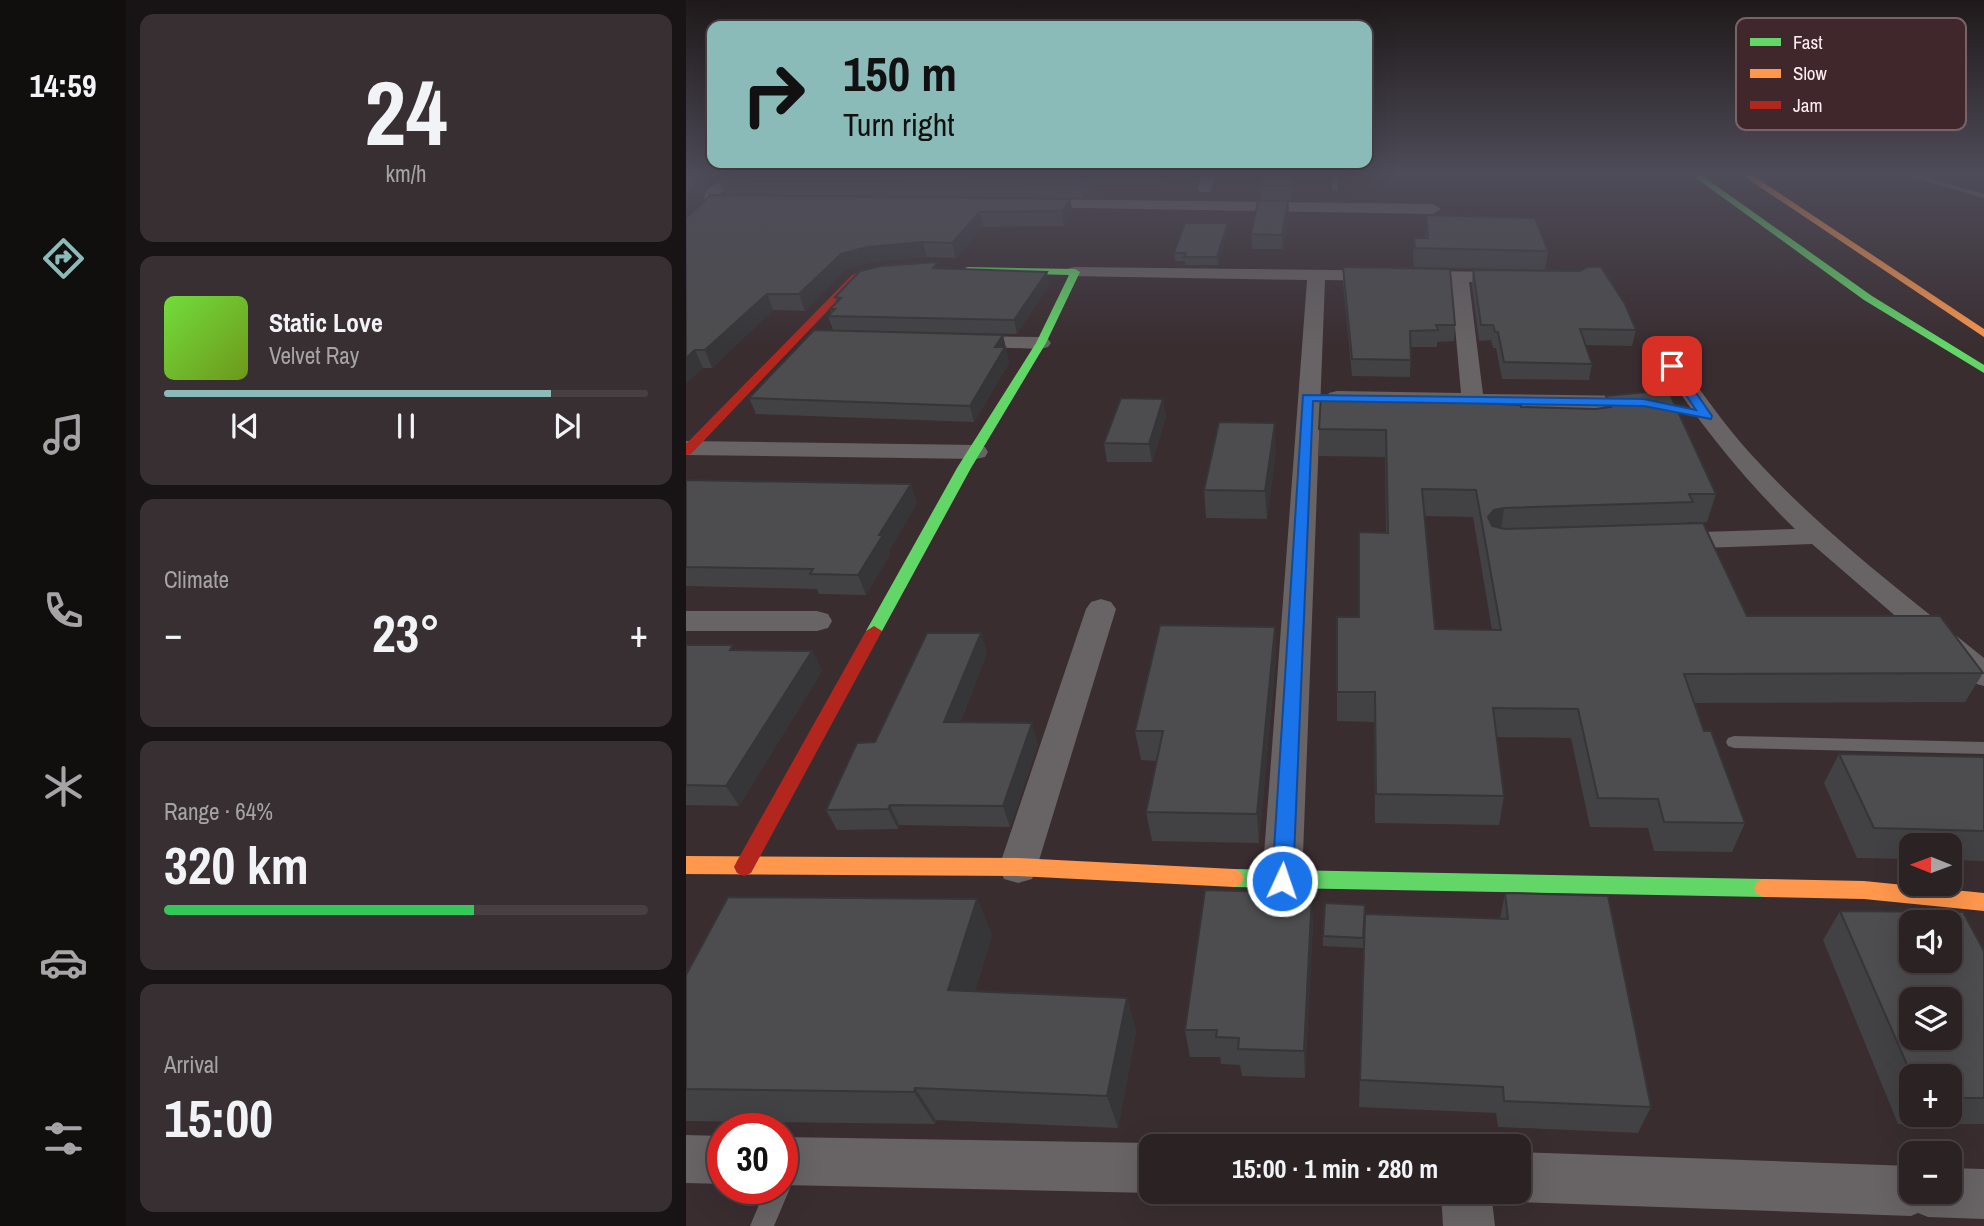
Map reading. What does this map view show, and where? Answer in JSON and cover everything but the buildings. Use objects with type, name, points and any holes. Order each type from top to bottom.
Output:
[{"type":"street","points":[[1776,232],[1868,298],[1984,370]]},
{"type":"street","points":[[1832,232],[1984,334]]},
{"type":"street","points":[[687,453],[855,277],[866,271],[890,268]]},
{"type":"street","points":[[953,269],[1525,277]]},
{"type":"street","points":[[744,867],[970,460],[1041,343],[1075,272]]},
{"type":"street","points":[[1282,881],[1307,397],[1316,275]]},
{"type":"street","points":[[1459,275],[1473,398]]},
{"type":"street","points":[[797,338],[824,339]]},
{"type":"street","points":[[946,341],[1041,343]]},
{"type":"street","points":[[1672,366],[1686,412]]},
{"type":"street","points":[[1307,397],[1644,403],[1686,412],[1819,536],[1984,675]]},
{"type":"street","points":[[687,453],[970,460]]},
{"type":"street","points":[[1653,542],[1819,536]]},
{"type":"street","points":[[1018,867],[1101,609]]},
{"type":"street","points":[[686,621],[817,621]]},
{"type":"street","points":[[686,866],[1018,867],[1282,881],[1864,890],[1984,902]]},
{"type":"street","points":[[686,1159],[707,1160]]},
{"type":"street","points":[[798,1172],[1139,1168]]},
{"type":"street","points":[[1531,1177],[1899,1191]]},
{"type":"street","points":[[1962,1193],[1984,1194]]},
{"type":"street","points":[[1467,1204],[1469,1226]]},
{"type":"lane","points":[[1734,742],[1984,748]]},
{"type":"lane","points":[[762,1226],[771,1204]]},
{"type":"traffic: fast","points":[[1776,232],[1868,298],[1984,370]]},
{"type":"traffic: fast","points":[[874,631],[964,468],[1041,343],[1075,272],[968,270]]},
{"type":"traffic: fast","points":[[1234,878],[1764,888]]},
{"type":"traffic: slow","points":[[1832,232],[1984,334]]},
{"type":"traffic: slow","points":[[686,865],[1018,867],[1234,878]]},
{"type":"traffic: slow","points":[[1764,888],[1864,890],[1984,902]]},
{"type":"traffic: jam","points":[[686,451],[855,277],[876,269]]},
{"type":"traffic: jam","points":[[744,867],[874,631]]},
{"type":"route","points":[[1282,881],[1307,397],[1644,403],[1706,416],[1672,366]]}]
